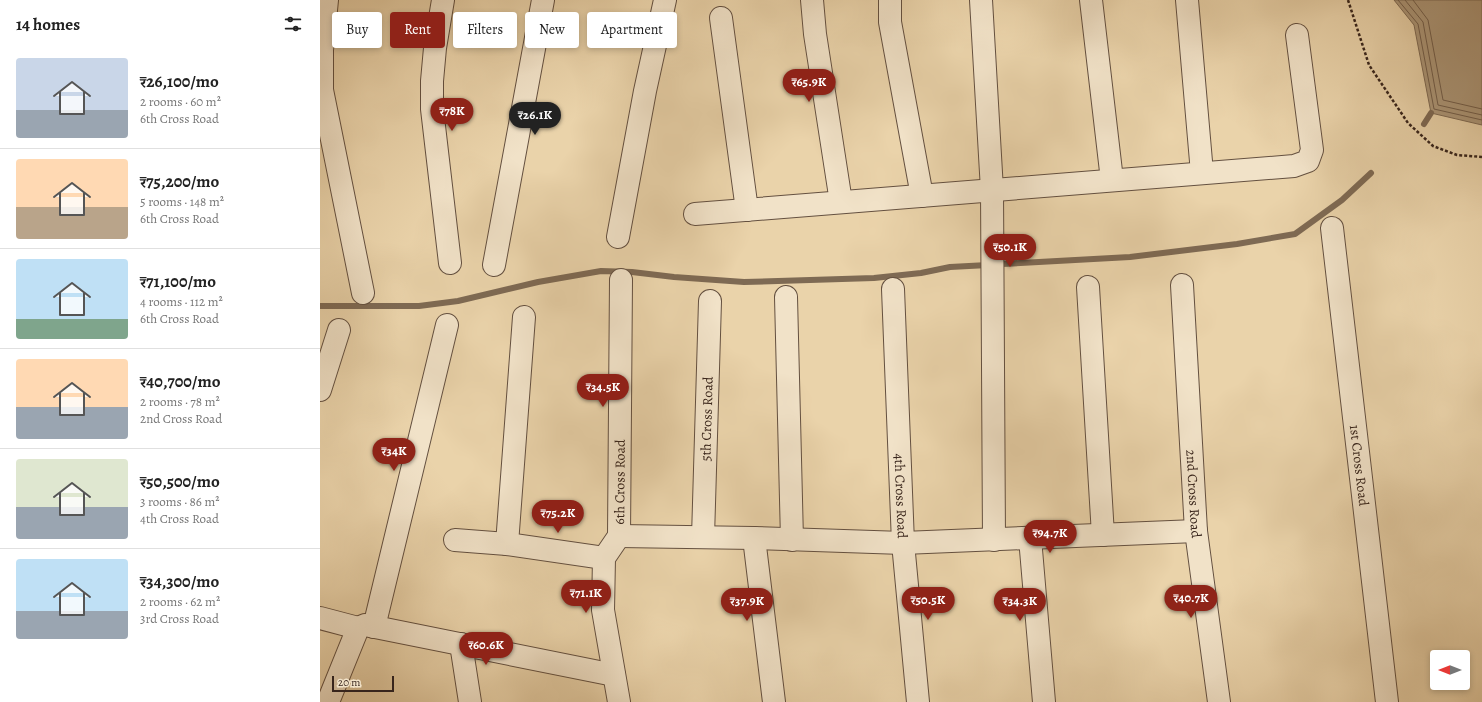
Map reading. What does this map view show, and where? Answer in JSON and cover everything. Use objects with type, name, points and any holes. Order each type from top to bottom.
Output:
[{"type":"street","points":[[328,0],[322,50],[322,90],[363,293]]},
{"type":"street","points":[[443,0],[435,48],[432,81],[432,109],[450,263]]},
{"type":"street","points":[[494,265],[543,0]]},
{"type":"street","points":[[618,237],[645,91],[665,0]]},
{"type":"street","points":[[812,0],[815,34],[841,202]]},
{"type":"street","points":[[890,0],[890,22],[922,196]]},
{"type":"street","points":[[981,0],[992,190],[994,540]]},
{"type":"street","points":[[1091,0],[1112,180]]},
{"type":"street","points":[[1187,0],[1202,174]]},
{"type":"street","points":[[721,18],[747,210]]},
{"type":"street","points":[[695,214],[1294,166],[1308,161],[1312,150],[1297,35]]},
{"type":"street","name":"1st Cross Road","points":[[1332,228],[1387,702]]},
{"type":"street","name":"6th Cross Road","points":[[604,558],[619,536],[621,280]]},
{"type":"street","name":"2nd Cross Road","points":[[1182,285],[1196,531],[1219,702]]},
{"type":"street","points":[[1088,287],[1103,535]]},
{"type":"street","name":"4th Cross Road","points":[[893,289],[903,544],[918,702]]},
{"type":"street","points":[[786,297],[792,540]]},
{"type":"street","name":"5th Cross Road","points":[[703,537],[710,301]]},
{"type":"street","points":[[507,544],[524,317]]},
{"type":"street","points":[[328,702],[366,627],[447,325]]},
{"type":"street","points":[[320,390],[339,330]]},
{"type":"street","points":[[619,536],[754,538],[903,544],[1196,531]]},
{"type":"street","points":[[754,538],[774,702]]},
{"type":"street","points":[[1030,538],[1044,702]]},
{"type":"street","points":[[455,540],[507,544],[604,558],[603,610],[619,702]]},
{"type":"street","points":[[320,618],[461,644],[614,675]]},
{"type":"street","points":[[461,644],[470,702]]},
{"type":"path","points":[[1348,0],[1369,65],[1408,124],[1433,146],[1457,155],[1482,157]]},
{"type":"water","points":[[1394,0],[1482,0],[1482,125],[1431,113],[1414,25]]},
{"type":"waterway","points":[[1424,124],[1431,113]]},
{"type":"waterway","points":[[1002,264],[1130,257],[1237,244],[1295,234],[1342,200],[1371,173]]},
{"type":"waterway","points":[[320,306],[419,306],[458,301],[538,282],[601,271],[632,272],[674,277],[744,282],[874,278],[921,273],[950,267],[988,265]]}]
